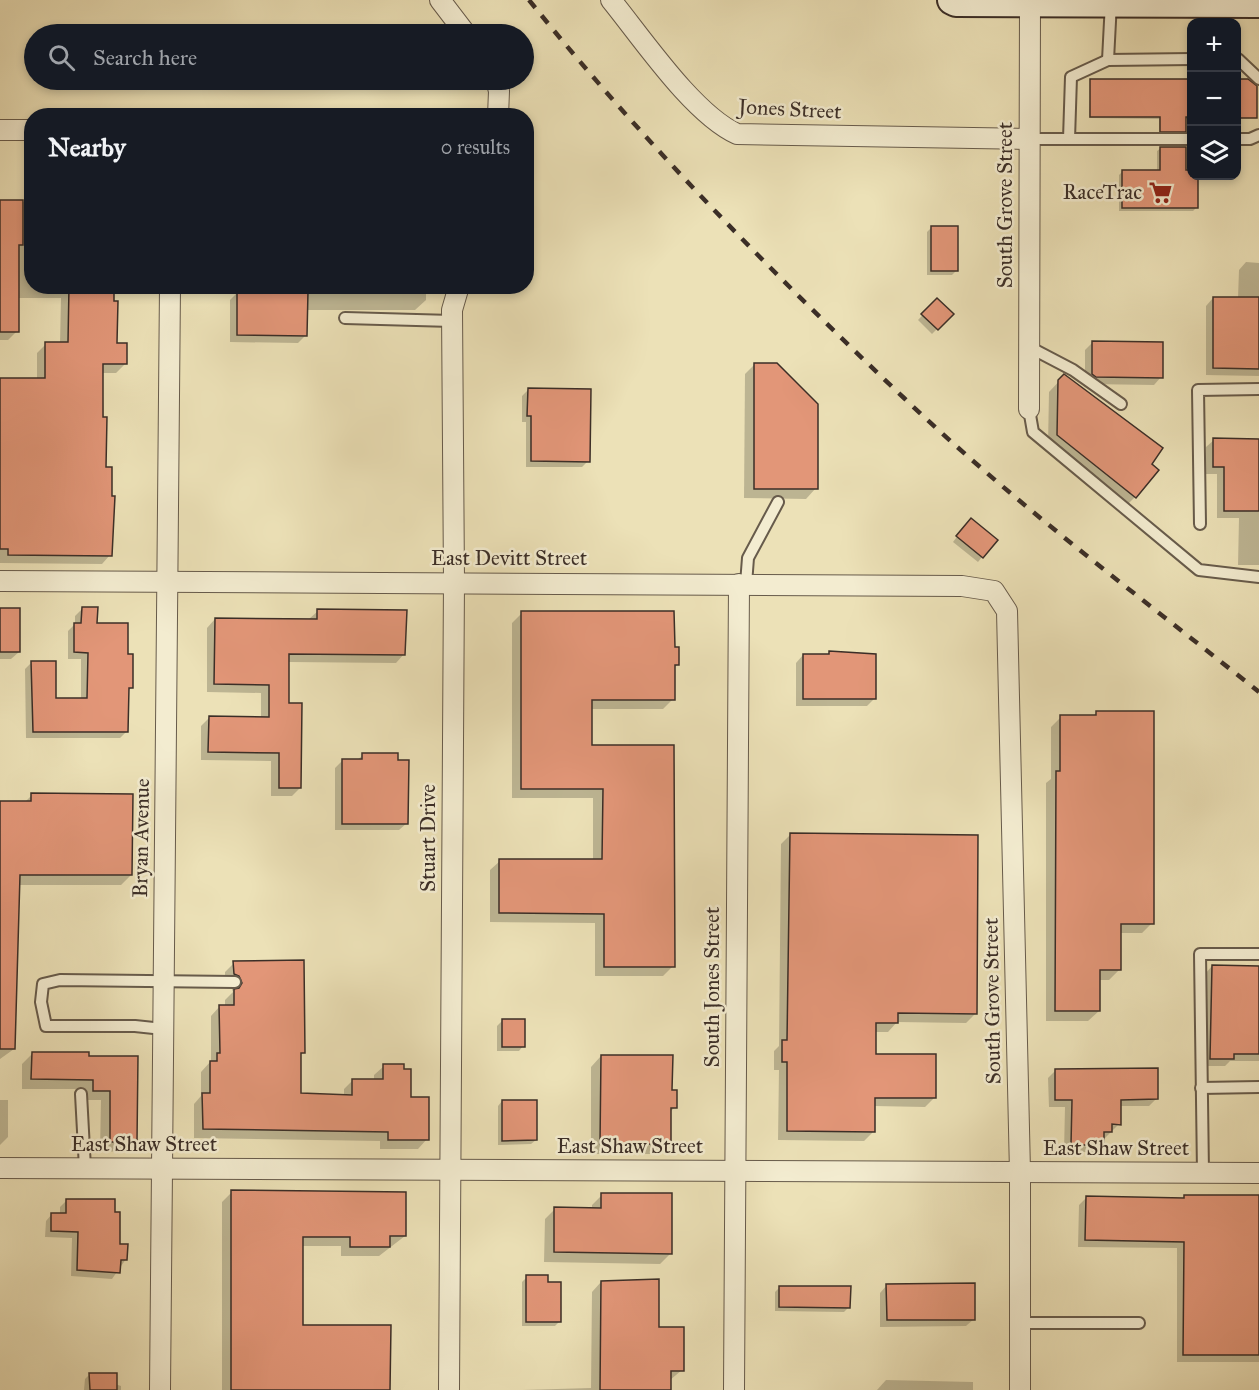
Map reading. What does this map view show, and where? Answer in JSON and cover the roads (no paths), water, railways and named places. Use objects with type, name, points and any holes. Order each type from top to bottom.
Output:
[{"type":"main road","points":[[952,0],[956,2],[1111,2],[1230,7],[1259,3]]},
{"type":"street","points":[[440,0],[458,24]]},
{"type":"street","name":"South Grove Street","points":[[1029,409],[1030,1]]},
{"type":"street","name":"Jones Street","points":[[617,7],[693,100],[723,128],[737,134],[1029,139]]},
{"type":"street","points":[[498,108],[499,90]]},
{"type":"street","points":[[0,130],[24,130]]},
{"type":"street","name":"Bryan Avenue","points":[[160,1390],[170,294]]},
{"type":"street","name":"Stuart Drive","points":[[449,1390],[454,581],[452,310],[457,294]]},
{"type":"street","name":"East Devitt Street","points":[[0,581],[454,581],[962,586],[994,591],[1007,611]]},
{"type":"street","name":"South Jones Street","points":[[734,1390],[742,584]]},
{"type":"street","name":"South Grove Street","points":[[1007,611],[1020,1172],[1020,1390]]},
{"type":"street","name":"East Shaw Street","points":[[0,1168],[1259,1173]]},
{"type":"lane","points":[[1108,60],[1111,2]]},
{"type":"lane","points":[[1069,139],[1071,77],[1108,60],[1187,59]]},
{"type":"lane","points":[[1241,60],[1259,79]]},
{"type":"lane","points":[[1241,139],[1250,139],[1259,135]]},
{"type":"lane","points":[[1029,139],[1187,139]]},
{"type":"lane","points":[[345,318],[452,321]]},
{"type":"lane","points":[[1029,347],[1073,370],[1121,404]]},
{"type":"lane","points":[[1200,524],[1198,390],[1259,389]]},
{"type":"lane","points":[[1029,409],[1033,432],[1199,570],[1259,577]]},
{"type":"lane","points":[[742,584],[748,558],[778,501]]},
{"type":"lane","points":[[1203,1172],[1200,954],[1259,954]]},
{"type":"lane","points":[[163,1029],[46,1026],[41,1002],[42,984],[60,980],[235,982]]},
{"type":"lane","points":[[1202,1088],[1259,1087]]},
{"type":"lane","points":[[81,1094],[85,1168]]},
{"type":"lane","points":[[1020,1323],[1139,1323]]},
{"type":"railway","points":[[529,0],[617,105],[757,255],[904,398],[1033,512],[1259,692]]},
{"type":"place","name":"RaceTrac","points":[[1160,192]]}]
